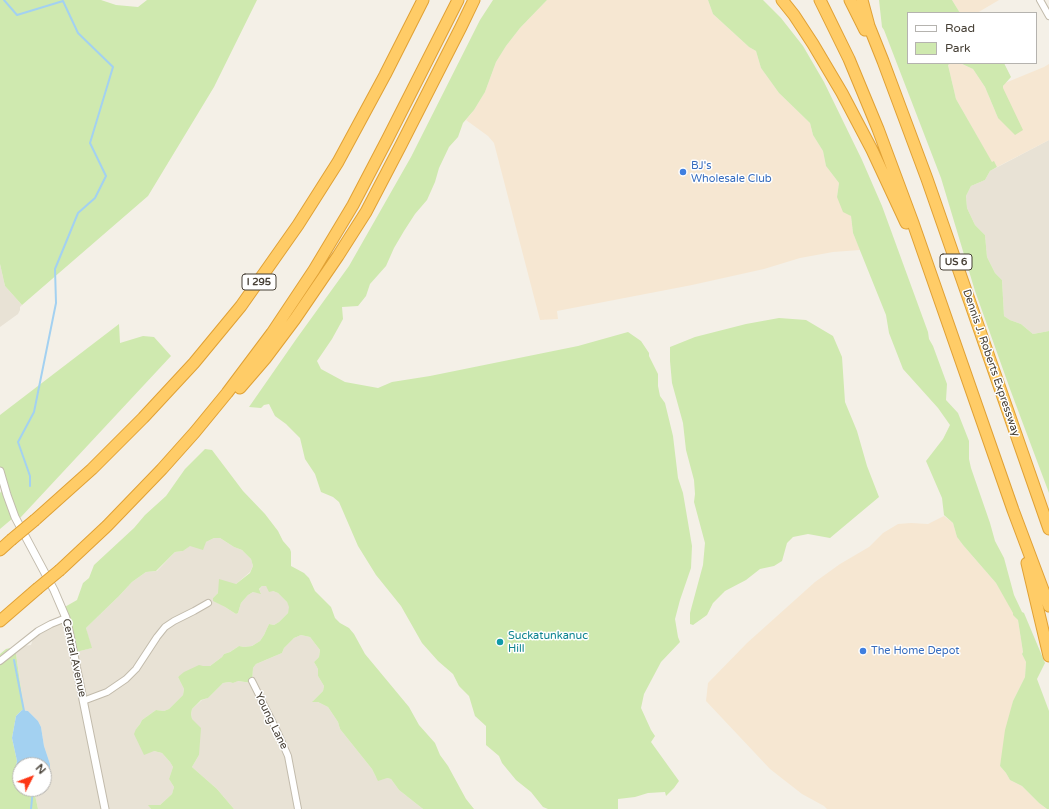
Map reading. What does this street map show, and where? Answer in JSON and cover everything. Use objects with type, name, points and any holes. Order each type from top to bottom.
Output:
[{"type":"highway","name":"I 295","points":[[0,550],[36,520],[92,469],[143,418],[210,345],[245,302],[298,225],[338,162],[423,0]]},
{"type":"highway","points":[[0,621],[60,570],[108,526],[162,470],[195,432],[272,333],[327,249],[353,205],[458,0]]},
{"type":"highway","points":[[162,470],[199,435],[265,359],[325,277],[366,212],[475,0]]},
{"type":"highway","points":[[782,0],[813,44],[852,112],[934,283]]},
{"type":"highway","name":"US 6","points":[[820,0],[849,59],[871,112],[934,283],[1013,510],[1049,606]]},
{"type":"highway","points":[[850,0],[867,34],[884,61]]},
{"type":"highway","name":"US 6","points":[[862,0],[870,26],[884,61]]},
{"type":"highway","name":"Dennis J. Roberts Expressway","points":[[884,61],[1049,529]]},
{"type":"highway","points":[[1026,463],[1049,518]]},
{"type":"highway","points":[[1013,510],[1049,656]]},
{"type":"street","points":[[1040,0],[1049,16]]},
{"type":"street","name":"Central Avenue","points":[[0,471],[6,495],[15,517],[54,590],[66,618],[105,809]]},
{"type":"street","points":[[83,701],[100,695],[126,679],[136,669],[165,627],[208,603]]},
{"type":"street","points":[[0,661],[38,631],[66,618]]},
{"type":"street","name":"Young Lane","points":[[252,681],[288,756],[298,809]]},
{"type":"shaded area","points":[[547,0],[708,0],[713,14],[749,47],[756,51],[761,68],[779,93],[810,123],[813,135],[823,151],[826,166],[839,183],[837,197],[851,216],[853,233],[860,250],[833,252],[800,258],[764,269],[692,285],[557,311],[558,319],[540,320],[494,143],[488,136],[466,120],[485,92],[496,62],[506,46],[520,28]]},
{"type":"shaded area","points":[[952,0],[999,0],[979,12],[959,12]]},
{"type":"shaded area","points":[[962,64],[973,69],[985,87],[998,118],[1002,88],[1005,83],[1049,64],[1049,140],[997,167],[994,162],[992,163],[956,99],[948,65]]},
{"type":"shaded area","points":[[1049,140],[1049,331],[1033,334],[1021,324],[1004,316],[1002,280],[995,273],[987,257],[985,235],[975,225],[967,208],[966,196],[971,186],[985,180],[990,171]]},
{"type":"shaded area","points":[[0,264],[5,286],[22,305],[18,314],[0,327]]},
{"type":"shaded area","points":[[944,516],[953,523],[957,537],[996,583],[1018,620],[1023,652],[1022,654],[1026,662],[1025,677],[1013,701],[1000,766],[1010,780],[1022,786],[1047,809],[827,809],[802,794],[770,769],[706,701],[708,683],[747,643],[815,582],[840,564],[869,547],[883,533],[898,524],[928,524]]},
{"type":"shaded area","points":[[214,538],[220,538],[242,550],[251,559],[253,566],[250,572],[236,584],[218,593],[213,598],[214,601],[236,614],[238,613],[241,603],[248,595],[253,592],[261,593],[259,590],[262,586],[266,586],[278,593],[287,602],[290,607],[288,613],[274,625],[269,624],[260,641],[252,646],[239,646],[224,654],[210,666],[203,666],[178,677],[184,689],[183,695],[169,709],[164,711],[156,710],[142,720],[136,729],[154,751],[162,753],[173,767],[169,779],[174,787],[172,794],[160,805],[149,805],[151,809],[38,809],[35,797],[52,797],[52,757],[48,757],[41,727],[38,721],[28,711],[24,710],[15,647],[31,645],[33,639],[42,630],[64,623],[72,653],[91,648],[86,628],[132,582],[146,572],[157,571],[175,552],[183,551],[189,546],[206,542]]},
{"type":"shaded area","points":[[301,635],[310,637],[320,650],[319,657],[314,662],[318,669],[318,676],[324,686],[323,691],[313,701],[328,707],[338,722],[340,729],[372,769],[376,777],[391,779],[399,790],[423,809],[234,809],[217,789],[192,767],[199,755],[191,714],[192,709],[202,700],[208,698],[223,683],[233,683],[237,681],[252,683],[253,668],[256,664],[282,653],[284,648],[294,638]]},
{"type":"green space","points":[[0,0],[101,0],[116,5],[138,7],[147,0],[257,0],[214,87],[148,196],[22,305],[5,286],[0,264]]},
{"type":"green space","points":[[493,0],[547,0],[520,28],[506,46],[496,62],[485,92],[474,110],[463,123],[458,137],[449,147],[427,200],[415,214],[404,231],[386,266],[370,284],[366,296],[358,306],[342,307],[343,319],[317,361],[321,369],[345,382],[378,388],[392,382],[430,376],[578,346],[628,332],[641,341],[649,353],[658,374],[660,396],[665,403],[673,436],[678,478],[683,493],[692,546],[691,568],[675,619],[680,642],[661,662],[644,694],[641,708],[655,736],[651,742],[679,781],[666,796],[665,792],[648,793],[635,797],[618,799],[618,809],[548,809],[543,807],[531,792],[516,780],[502,763],[499,756],[486,745],[486,726],[475,716],[469,696],[459,686],[453,674],[438,661],[422,643],[401,606],[376,575],[358,546],[339,502],[333,497],[321,492],[315,474],[305,459],[300,438],[286,424],[275,416],[269,404],[264,405],[261,408],[249,407],[349,266],[411,157],[480,20]]},
{"type":"green space","points":[[708,0],[763,0],[781,18],[803,46],[824,82],[862,160],[882,206],[928,332],[929,339],[947,384],[946,400],[958,413],[969,441],[969,459],[971,468],[995,541],[1004,558],[1014,595],[1022,612],[1024,613],[1045,663],[1037,679],[1049,711],[1049,809],[1039,803],[1022,786],[1010,780],[1000,766],[1005,730],[1013,701],[1025,677],[1026,662],[1022,654],[1023,652],[1018,620],[1013,615],[996,583],[963,545],[957,537],[953,523],[944,515],[942,498],[926,461],[943,439],[950,425],[938,408],[903,369],[889,333],[886,315],[853,233],[851,216],[843,212],[837,197],[839,183],[826,166],[823,151],[813,135],[810,123],[779,93],[761,68],[756,51],[749,47],[713,14]]},
{"type":"green space","points":[[879,0],[952,0],[959,12],[907,12],[907,64],[950,64],[948,65],[956,99],[992,162],[994,161],[997,167],[990,171],[985,180],[971,186],[966,196],[967,208],[975,225],[985,235],[987,257],[995,273],[1002,280],[1004,316],[1021,324],[1033,334],[1049,331],[1049,493],[975,291],[941,178],[882,27]]},
{"type":"green space","points":[[962,64],[1004,64],[1011,77],[1003,88],[1023,130],[1015,135],[998,118],[985,87],[973,69]]},
{"type":"green space","points":[[779,318],[806,320],[833,336],[842,357],[845,402],[857,431],[867,466],[879,497],[830,538],[808,534],[793,537],[787,543],[782,561],[774,566],[760,569],[746,580],[725,591],[713,603],[707,615],[693,625],[690,624],[690,613],[703,565],[705,543],[694,502],[694,480],[686,450],[683,423],[672,383],[670,347],[695,337],[746,324]]},
{"type":"green space","points":[[119,324],[120,343],[143,336],[154,337],[171,356],[21,517],[17,520],[13,518],[0,529],[0,493],[3,489],[0,476],[0,415]]},
{"type":"green space","points":[[205,449],[212,450],[243,491],[265,514],[278,531],[283,541],[290,549],[291,566],[304,573],[309,578],[315,591],[331,607],[335,618],[349,628],[354,634],[365,654],[409,707],[419,725],[435,743],[440,755],[448,766],[466,799],[474,809],[423,809],[399,790],[391,779],[387,778],[378,781],[372,769],[340,729],[338,722],[328,707],[318,702],[312,702],[323,691],[324,686],[318,676],[318,669],[314,662],[319,657],[320,650],[310,637],[301,635],[294,638],[284,648],[282,653],[256,664],[253,668],[252,683],[238,681],[233,683],[223,683],[208,698],[201,700],[192,709],[192,719],[201,728],[199,755],[192,767],[217,789],[234,809],[151,809],[148,805],[160,805],[172,794],[174,787],[169,779],[173,767],[162,753],[154,751],[144,755],[134,734],[142,720],[156,710],[164,711],[169,709],[183,695],[184,689],[178,677],[184,672],[199,665],[210,666],[224,654],[239,646],[252,646],[260,641],[269,624],[274,625],[288,613],[289,607],[287,602],[278,593],[273,591],[269,592],[266,586],[262,586],[259,589],[261,594],[253,592],[248,595],[241,603],[238,613],[236,614],[213,601],[213,598],[218,593],[219,579],[236,584],[250,573],[253,566],[251,559],[242,550],[220,538],[214,538],[206,542],[203,550],[190,546],[183,551],[175,552],[156,571],[146,572],[132,582],[86,628],[92,648],[72,653],[63,608],[77,600],[83,583],[89,578],[94,565],[166,496],[185,469]]},
{"type":"green space","points":[[15,647],[24,710],[16,716],[12,738],[16,757],[12,757],[12,797],[35,797],[38,809],[0,809],[0,654],[6,649]]},
{"type":"water","points":[[22,710],[28,711],[38,721],[41,727],[48,757],[16,757],[12,738],[16,716]]},
{"type":"waterway","points":[[4,0],[17,15],[63,1],[78,33],[113,67],[90,143],[106,176],[95,198],[78,213],[55,269],[56,303],[34,412],[18,442],[30,476],[30,486]]},
{"type":"waterway","points":[[14,660],[24,711]]},
{"type":"waterway","points":[[31,809],[32,797]]},
{"type":"place","name":"BJ's Wholesale Club","points":[[683,172]]},
{"type":"place","name":"Suckatunkanuc Hill","points":[[500,642]]},
{"type":"place","name":"The Home Depot","points":[[863,651]]}]
